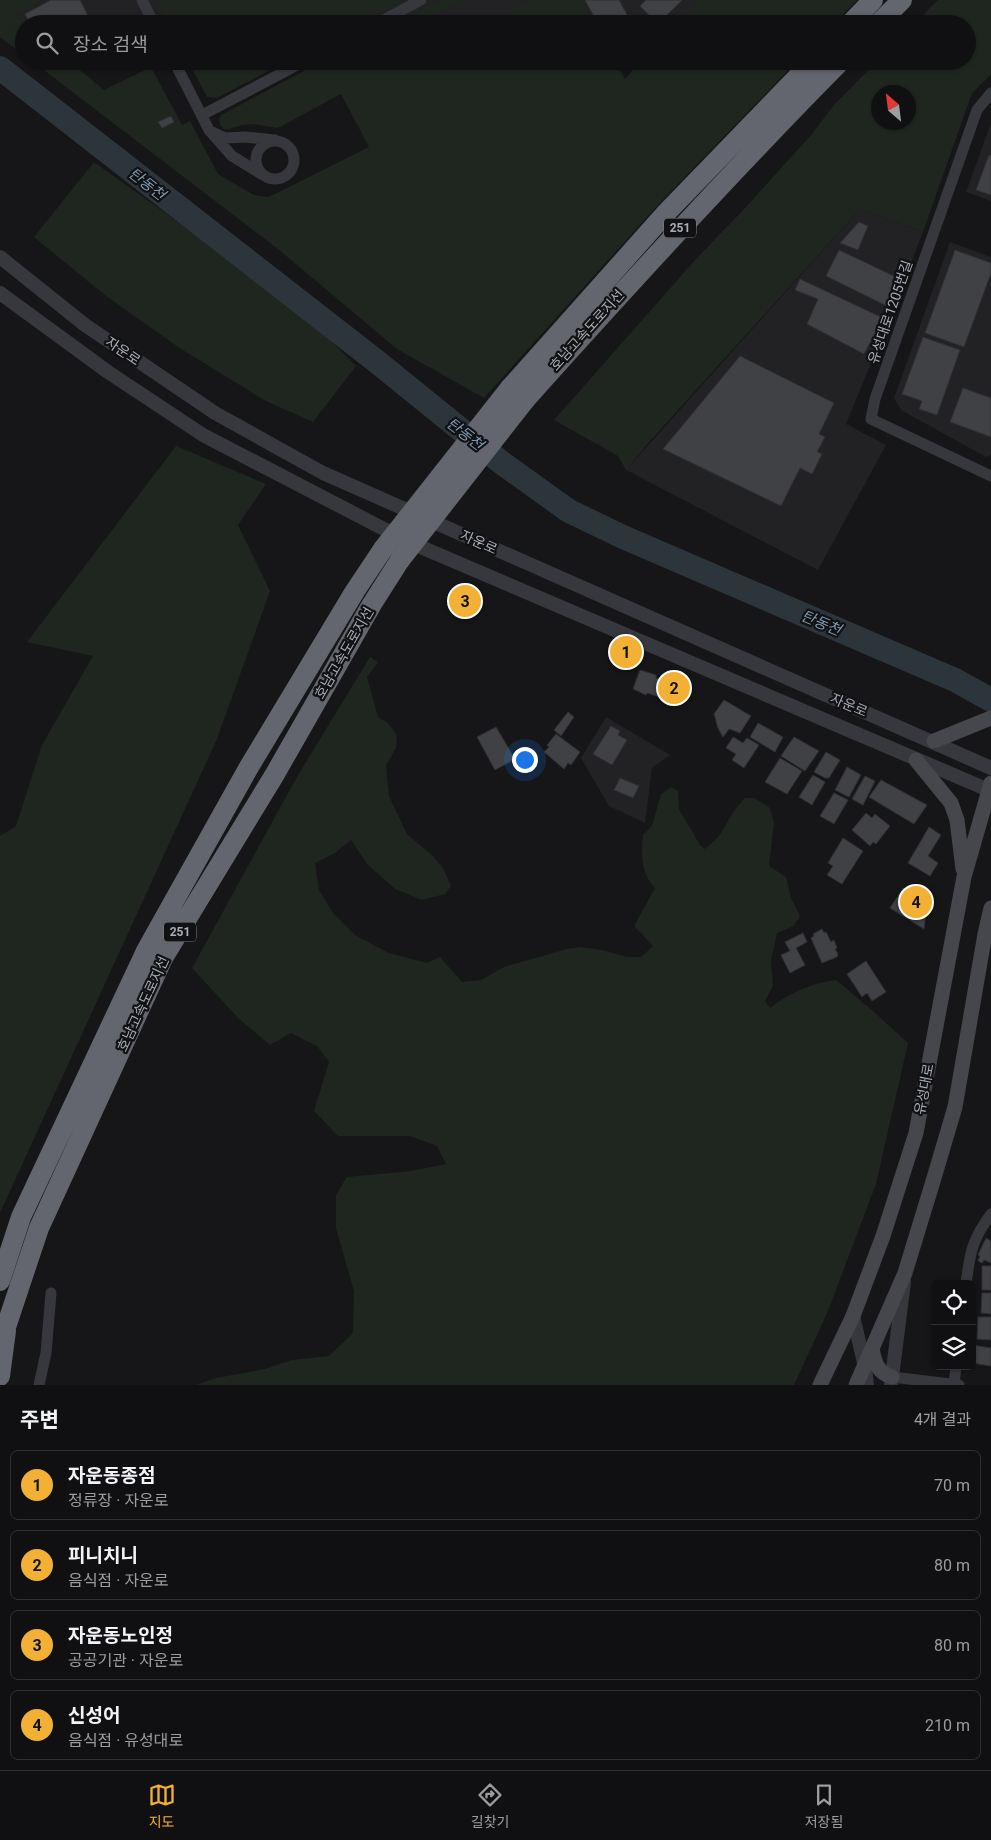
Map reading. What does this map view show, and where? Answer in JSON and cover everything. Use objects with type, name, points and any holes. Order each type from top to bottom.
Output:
[{"type":"highway","points":[[859,15],[873,0]]},
{"type":"highway","points":[[887,15],[902,0]]},
{"type":"highway","name":"호남고속도로지선","points":[[0,1281],[21,1217],[146,951],[249,767],[355,591],[383,549],[518,394],[666,213],[804,70]]},
{"type":"highway","name":"호남고속도로지선","points":[[0,1376],[3,1336],[40,1228],[164,958],[275,774],[372,604],[400,560],[518,394],[832,70]]},
{"type":"highway","points":[[0,1258],[21,1217]]},
{"type":"main road","points":[[934,741],[991,718]]},
{"type":"main road","points":[[916,760],[951,803],[957,820],[964,878]]},
{"type":"main road","name":"유성대로","points":[[820,1385],[853,1316],[883,1236],[916,1133],[964,878],[990,788]]},
{"type":"main road","points":[[856,1385],[905,1273],[955,1107],[988,935],[991,908]]},
{"type":"main road","points":[[872,1349],[876,1367],[892,1381]]},
{"type":"street","points":[[142,0],[150,15]]},
{"type":"street","points":[[393,15],[421,0]]},
{"type":"street","points":[[179,70],[209,130],[232,156],[263,175],[274,179],[281,178],[291,170],[294,164],[292,151],[288,146],[276,140],[225,138],[209,130]]},
{"type":"street","points":[[202,115],[288,70]]},
{"type":"street","name":"유성대로1205번길","points":[[991,93],[977,110],[875,399],[871,419],[991,476]]},
{"type":"street","points":[[263,175],[256,165],[257,153],[265,143],[276,140]]},
{"type":"street","name":"자운로","points":[[0,257],[85,325],[215,413],[323,472],[426,519],[934,741],[991,768]]},
{"type":"street","name":"자운로","points":[[0,293],[108,372],[203,435],[409,542],[916,760],[990,788]]},
{"type":"street","points":[[967,1280],[970,1256],[978,1232],[991,1214]]},
{"type":"street","points":[[905,1273],[892,1381],[959,1385]]},
{"type":"street","points":[[39,1385],[46,1353],[51,1293]]},
{"type":"street","points":[[853,1316],[865,1367],[867,1385]]},
{"type":"street","points":[[954,1385],[956,1370]]},
{"type":"shaded area","points":[[0,0],[857,0],[843,15],[15,15],[15,48],[0,37]]},
{"type":"shaded area","points":[[0,0],[43,0],[14,16],[15,48],[0,37]]},
{"type":"shaded area","points":[[157,0],[403,0],[375,15],[164,15]]},
{"type":"shaded area","points":[[440,0],[463,0],[435,15],[412,15]]},
{"type":"shaded area","points":[[533,0],[582,0],[590,15],[505,15]]},
{"type":"shaded area","points":[[697,0],[857,0],[843,15],[683,15]]},
{"type":"shaded area","points":[[938,0],[991,0],[991,74],[972,93],[923,232],[860,209],[626,470],[618,456],[554,420],[696,259],[812,134],[833,106],[868,70],[976,70],[976,15],[923,15]]},
{"type":"shaded area","points":[[44,70],[80,70],[104,90],[145,70],[153,70],[182,125],[190,121],[218,174],[252,194],[267,197],[369,147],[341,94],[278,128],[253,124],[224,129],[220,125],[219,119],[221,115],[306,70],[620,70],[625,79],[633,70],[788,70],[656,207],[484,398],[397,349],[278,249]]},
{"type":"shaded area","points":[[193,70],[270,70],[217,98],[207,97]]},
{"type":"shaded area","points":[[991,123],[991,201],[966,192]]},
{"type":"shaded area","points":[[94,162],[230,259],[313,323],[356,366],[313,422],[266,401],[181,349],[106,296],[34,237]]},
{"type":"shaded area","points":[[860,209],[923,232],[846,424],[886,445],[818,570],[626,470]]},
{"type":"shaded area","points":[[950,242],[991,257],[991,455],[986,457],[901,410],[894,398]]},
{"type":"shaded area","points":[[176,446],[266,484],[238,525],[270,591],[217,739],[0,1213],[0,836],[16,826],[42,745],[93,656],[27,642]]},
{"type":"shaded area","points":[[370,657],[378,662],[367,677],[378,717],[388,723],[397,735],[396,748],[386,765],[389,796],[407,834],[433,856],[443,868],[451,886],[445,894],[422,900],[395,889],[367,864],[351,840],[335,853],[315,863],[319,890],[333,913],[355,935],[389,953],[427,963],[440,957],[462,982],[481,980],[504,967],[580,947],[602,950],[627,957],[641,957],[653,946],[634,926],[655,888],[647,876],[643,863],[643,835],[652,826],[661,794],[671,787],[678,791],[679,809],[700,845],[705,849],[719,836],[736,808],[745,798],[754,798],[769,807],[774,822],[769,866],[786,877],[791,898],[800,916],[794,926],[777,933],[771,960],[773,986],[765,1001],[770,1008],[801,990],[836,980],[908,1043],[876,1184],[828,1311],[794,1385],[196,1385],[216,1378],[265,1369],[292,1360],[329,1356],[353,1333],[354,1291],[336,1228],[336,1195],[347,1177],[411,1171],[446,1164],[437,1146],[410,1136],[338,1136],[314,1111],[329,1062],[317,1046],[291,1033],[270,1045],[239,1019],[192,968],[298,775]]},
{"type":"shaded area","points":[[606,717],[670,755],[652,768],[645,823],[609,806],[581,758]]},
{"type":"building","points":[[51,0],[80,0],[88,15],[26,15]]},
{"type":"building","points":[[585,0],[619,0],[627,15],[593,15]]},
{"type":"building","points":[[646,0],[682,0],[667,15],[649,15],[640,6]]},
{"type":"building","points":[[171,116],[174,122],[162,128],[158,122]]},
{"type":"building","points":[[989,155],[991,156],[991,195],[976,190]]},
{"type":"building","points":[[859,222],[868,226],[858,250],[840,243]]},
{"type":"building","points":[[839,250],[900,279],[887,306],[826,276]]},
{"type":"building","points":[[955,250],[991,263],[991,273],[964,347],[925,333]]},
{"type":"building","points":[[800,279],[883,318],[864,354],[807,324],[818,299],[795,290]]},
{"type":"building","points":[[923,337],[960,350],[937,415],[919,409],[922,401],[902,394]]},
{"type":"building","points":[[740,356],[834,403],[819,434],[825,437],[817,452],[822,454],[812,474],[800,468],[781,506],[663,449]]},
{"type":"building","points":[[963,388],[991,398],[991,437],[950,422]]},
{"type":"building","points":[[457,589],[480,598],[473,615],[450,604]]},
{"type":"building","points":[[640,670],[680,686],[675,696],[680,698],[678,703],[647,693],[646,695],[633,689]]},
{"type":"building","points":[[724,700],[751,716],[740,733],[729,729],[723,737],[714,714]]},
{"type":"building","points":[[568,712],[574,717],[561,736],[554,730]]},
{"type":"building","points":[[758,723],[783,737],[775,752],[750,737]]},
{"type":"building","points":[[611,726],[620,731],[618,735],[627,740],[612,765],[593,754]]},
{"type":"building","points":[[496,727],[515,759],[495,770],[477,737]]},
{"type":"building","points":[[556,734],[580,752],[571,765],[568,763],[564,769],[544,752]]},
{"type":"building","points":[[733,737],[743,743],[747,738],[759,745],[744,768],[732,760],[736,754],[726,748]]},
{"type":"building","points":[[794,737],[819,751],[805,771],[781,756]]},
{"type":"building","points":[[826,752],[840,760],[829,778],[814,772]]},
{"type":"building","points":[[780,758],[802,771],[787,794],[765,782]]},
{"type":"building","points":[[847,767],[861,775],[849,797],[835,790]]},
{"type":"building","points":[[813,775],[825,782],[812,805],[799,797]]},
{"type":"building","points":[[865,776],[875,781],[863,805],[852,799]]},
{"type":"building","points":[[620,778],[639,786],[633,798],[614,790]]},
{"type":"building","points":[[881,780],[927,805],[914,824],[869,797]]},
{"type":"building","points":[[834,793],[848,800],[834,824],[820,816]]},
{"type":"building","points":[[866,813],[872,818],[875,814],[890,826],[876,844],[873,842],[870,846],[852,830]]},
{"type":"building","points":[[929,827],[941,835],[928,856],[938,863],[930,876],[908,863]]},
{"type":"building","points":[[843,838],[863,851],[842,884],[827,875],[833,866],[828,863]]},
{"type":"building","points":[[903,888],[927,903],[924,929],[890,908]]},
{"type":"building","points":[[822,929],[824,933],[826,932],[831,942],[834,940],[837,948],[835,949],[838,954],[837,957],[822,963],[811,938],[814,936],[813,934]]},
{"type":"building","points":[[803,933],[807,942],[796,948],[805,965],[790,973],[781,955],[790,951],[785,942]]},
{"type":"building","points":[[866,961],[886,992],[872,1001],[867,993],[862,997],[847,974]]},
{"type":"building","points":[[986,1238],[991,1241],[991,1263],[984,1260],[982,1263],[978,1261],[980,1256],[978,1255]]},
{"type":"building","points":[[982,1266],[991,1266],[991,1290],[982,1290]]},
{"type":"building","points":[[982,1293],[991,1293],[991,1314],[981,1313]]},
{"type":"building","points":[[978,1317],[991,1317],[991,1340],[977,1339]]},
{"type":"building","points":[[976,1346],[991,1348],[991,1366],[976,1364]]},
{"type":"waterway","name":"탄동천","points":[[0,68],[376,361],[502,463],[569,511],[623,537],[955,680],[991,700]]},
{"type":"place","name":"자운동노인정","points":[[465,601]]},
{"type":"place","name":"자운동종점","points":[[626,652]]},
{"type":"place","name":"피니치니","points":[[674,688]]},
{"type":"place","name":"신성어","points":[[916,902]]}]
